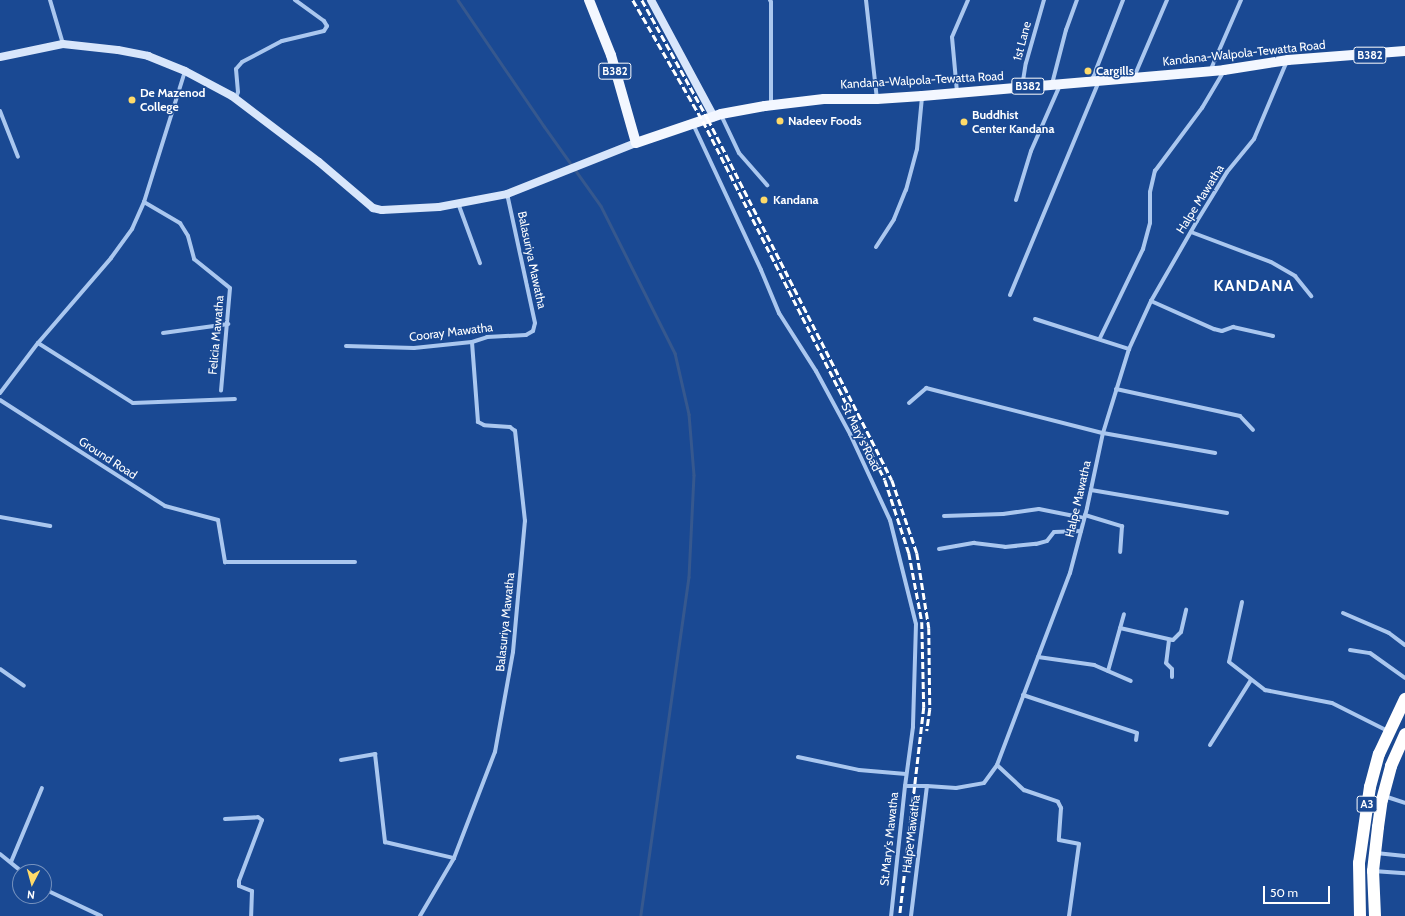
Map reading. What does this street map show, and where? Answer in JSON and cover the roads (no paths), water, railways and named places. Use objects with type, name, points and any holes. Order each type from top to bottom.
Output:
[{"type":"highway","name":"A3","points":[[1360,916],[1359,863],[1362,831],[1370,787],[1379,754],[1405,699]]},
{"type":"highway","name":"A3","points":[[1375,916],[1373,871],[1374,853],[1383,796],[1391,766],[1405,734]]},
{"type":"main road","name":"B382","points":[[589,0],[611,55],[636,143]]},
{"type":"main road","name":"Kandana-Walpola-Tewatta Road","points":[[636,143],[718,116],[771,105],[824,99],[922,96],[1224,70],[1288,60],[1405,51]]},
{"type":"street","points":[[50,0],[63,44]]},
{"type":"street","points":[[236,98],[238,92],[236,69],[242,62],[282,41],[324,31],[327,26],[324,21],[295,0]]},
{"type":"street","points":[[652,0],[739,153],[767,185]]},
{"type":"street","points":[[770,0],[772,2],[771,105]]},
{"type":"street","points":[[866,0],[877,98]]},
{"type":"street","points":[[957,93],[952,37],[968,0]]},
{"type":"street","name":"1st Lane","points":[[1022,87],[1026,63],[1044,0]]},
{"type":"street","points":[[1016,200],[1056,84],[1066,30],[1077,0]]},
{"type":"street","points":[[1010,295],[1096,80],[1123,0]]},
{"type":"street","points":[[1134,77],[1166,0]]},
{"type":"street","points":[[1210,71],[1241,0]]},
{"type":"street","points":[[0,57],[63,44],[118,50],[148,56],[185,71],[236,98],[319,162],[373,208],[391,210],[439,207],[507,194],[636,143]]},
{"type":"street","name":"Halpe Mawatha","points":[[911,916],[926,786],[956,788],[984,783],[997,765],[1070,573],[1085,517],[1103,433],[1129,348],[1151,301],[1191,232],[1227,172],[1254,139],[1288,60]]},
{"type":"street","points":[[1100,338],[1144,249],[1150,223],[1150,192],[1155,171],[1202,108],[1224,70]]},
{"type":"street","points":[[0,393],[38,344],[111,258],[132,229],[144,202],[185,71]]},
{"type":"street","points":[[876,247],[894,219],[906,190],[917,149],[922,96]]},
{"type":"street","points":[[0,111],[18,157]]},
{"type":"street","name":"St Mary's Road","points":[[693,124],[761,270],[779,313],[816,371],[850,434],[890,520],[916,624],[913,727],[905,786]]},
{"type":"street","name":"Balasuriya Mawatha","points":[[507,194],[535,323],[533,331]]},
{"type":"street","name":"Felicia Mawatha","points":[[144,202],[180,223],[188,236],[194,259],[230,288],[221,391]]},
{"type":"street","points":[[458,203],[480,263]]},
{"type":"street","points":[[1191,232],[1271,262],[1295,276],[1312,296]]},
{"type":"street","points":[[1151,301],[1214,329],[1222,331],[1233,327],[1273,336]]},
{"type":"street","points":[[1034,319],[1129,348]]},
{"type":"street","points":[[163,333],[228,324]]},
{"type":"street","name":"Cooray Mawatha","points":[[346,346],[414,348],[472,342],[487,337],[526,335],[533,331]]},
{"type":"street","name":"Balasuriya Mawatha","points":[[420,916],[454,858],[496,752],[513,652],[525,521],[515,431],[510,428],[484,425],[478,422],[472,342]]},
{"type":"street","points":[[38,344],[133,403],[235,399]]},
{"type":"street","points":[[909,403],[926,388],[1103,433],[1215,453]]},
{"type":"street","points":[[1116,389],[1240,416],[1253,430]]},
{"type":"street","name":"Ground Road","points":[[0,400],[165,506],[218,520],[225,562],[355,562]]},
{"type":"street","points":[[1091,490],[1227,513]]},
{"type":"street","points":[[944,516],[1003,514],[1040,509],[1085,517],[1122,526],[1120,552]]},
{"type":"street","points":[[0,517],[50,526]]},
{"type":"street","points":[[939,549],[974,543],[1005,547],[1036,544],[1047,541],[1054,532],[1081,531]]},
{"type":"street","points":[[1242,602],[1229,662],[1250,680],[1265,690],[1332,703],[1389,732]]},
{"type":"street","points":[[1120,628],[1173,640],[1181,632],[1186,610]]},
{"type":"street","points":[[1343,613],[1389,633],[1405,645]]},
{"type":"street","points":[[1108,671],[1124,614]]},
{"type":"street","points":[[1168,640],[1166,663],[1172,669],[1172,677]]},
{"type":"street","points":[[1350,650],[1370,653],[1405,678]]},
{"type":"street","points":[[1038,657],[1094,665],[1131,681]]},
{"type":"street","points":[[0,669],[24,686]]},
{"type":"street","points":[[1210,745],[1250,680]]},
{"type":"street","points":[[1023,695],[1137,733],[1136,740]]},
{"type":"street","points":[[341,760],[375,754],[385,842],[454,858]]},
{"type":"street","points":[[798,758],[859,770],[906,774]]},
{"type":"street","points":[[997,765],[1024,790],[1058,802],[1061,808],[1059,840],[1079,844],[1069,916]]},
{"type":"street","name":"St.Mary's Mawatha","points":[[891,916],[905,786],[926,786]]},
{"type":"street","points":[[0,854],[11,862],[42,788]]},
{"type":"street","points":[[1383,796],[1405,803]]},
{"type":"street","points":[[225,819],[258,817],[262,820],[239,882],[239,886],[252,891],[251,916]]},
{"type":"street","points":[[1374,853],[1405,856]]},
{"type":"street","points":[[1373,871],[1405,874]]},
{"type":"street","points":[[52,893],[101,916]]},
{"type":"waterway","points":[[458,0],[544,126],[601,206],[675,353],[689,414],[694,475],[689,577],[641,916]]},
{"type":"railway","points":[[633,0],[703,121],[885,480],[909,553],[922,622],[924,707],[900,916]]},
{"type":"railway","points":[[642,0],[708,119],[892,480],[917,553],[929,628],[930,709],[927,731]]},
{"type":"place","name":"Cargills","points":[[1088,71]]},
{"type":"place","name":"De Mazenod College","points":[[132,100]]},
{"type":"place","name":"Nadeev Foods","points":[[780,121]]},
{"type":"place","name":"Buddhist Center Kandana","points":[[964,122]]},
{"type":"place","name":"Kandana","points":[[764,200]]},
{"type":"district","name":"KANDANA","points":[[1254,286]]}]
